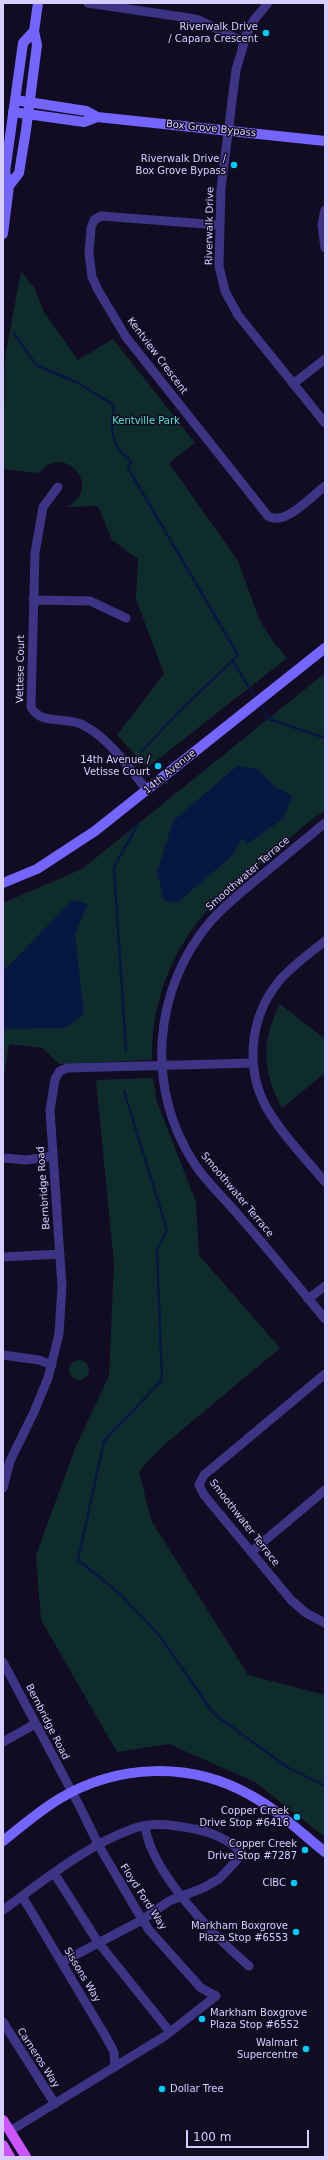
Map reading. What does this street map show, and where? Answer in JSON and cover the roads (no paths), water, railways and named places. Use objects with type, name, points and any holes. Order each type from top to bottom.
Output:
[{"type":"main road","points":[[9,186],[19,173],[38,46],[34,31],[38,3]]},
{"type":"main road","points":[[3,234],[9,186],[5,172],[22,43],[34,31]]},
{"type":"main road","name":"Box Grove Bypass","points":[[15,100],[86,111],[97,117],[325,141]]},
{"type":"main road","name":"Box Grove Bypass","points":[[13,112],[84,122],[97,117]]},
{"type":"main road","name":"14th Avenue","points":[[4,882],[37,869],[95,831],[325,648]]},
{"type":"main road","points":[[3,1841],[57,1800],[101,1780],[134,1772],[168,1771],[202,1776],[227,1784],[256,1798],[325,1852]]},
{"type":"main road","points":[[3,2120],[26,2157]]},
{"type":"main road","points":[[3,2145],[10,2157]]},
{"type":"street","points":[[88,3],[199,20],[244,42]]},
{"type":"street","name":"Riverwalk Drive","points":[[268,3],[254,20],[244,42],[236,70],[228,131],[219,225],[219,266],[230,302],[244,324],[325,423]]},
{"type":"street","points":[[325,210],[322,225],[325,248]]},
{"type":"street","name":"Kentview Crescent","points":[[219,225],[101,216],[94,220],[90,228],[89,253],[92,277],[126,337],[268,516],[277,520],[286,518],[325,486]]},
{"type":"street","points":[[293,384],[325,359]]},
{"type":"street","name":"Vettese Court","points":[[58,487],[43,507],[34,558],[31,707],[34,713],[41,718],[81,723],[91,729],[113,750],[147,790]]},
{"type":"street","points":[[33,600],[90,601],[126,618]]},
{"type":"street","name":"Smoothwater Terrace","points":[[325,823],[223,908],[196,940],[179,970],[166,1009],[161,1044],[162,1065],[167,1100],[172,1120],[194,1163],[325,1319]]},
{"type":"street","points":[[325,941],[285,976],[267,998],[255,1030],[253,1063],[259,1092],[271,1116],[325,1182]]},
{"type":"street","name":"Bernbridge Road","points":[[3,1488],[7,1460],[34,1412],[52,1365],[61,1315],[62,1287],[53,1156],[51,1101],[55,1079],[60,1071],[67,1068],[253,1063]]},
{"type":"street","points":[[3,1158],[27,1160],[53,1156]]},
{"type":"street","points":[[3,1257],[60,1254]]},
{"type":"street","points":[[308,1299],[325,1286]]},
{"type":"street","points":[[3,1355],[39,1360],[52,1365]]},
{"type":"street","name":"Smoothwater Terrace","points":[[325,1374],[200,1480],[199,1485],[204,1495],[291,1600],[306,1613],[325,1623]]},
{"type":"street","points":[[252,1552],[325,1490]]},
{"type":"street","name":"Bernbridge Road","points":[[3,1662],[72,1793]]},
{"type":"street","points":[[3,1742],[35,1724]]},
{"type":"street","name":"Floyd Ford Way","points":[[72,1793],[99,1846],[142,1920],[200,1988],[216,1996],[170,2032]]},
{"type":"street","points":[[3,1910],[54,1873],[99,1846],[136,1828],[161,1824],[204,1831],[228,1842],[236,1848],[240,1854],[237,1860],[219,1879],[203,1888],[169,1901],[142,1920],[62,1962]]},
{"type":"street","points":[[145,1826],[147,1837],[153,1851],[176,1890],[183,1896],[205,1926],[249,1966]]},
{"type":"street","points":[[10,2131],[116,2067],[170,2032],[98,1942],[54,1873]]},
{"type":"street","name":"Sissons Way","points":[[22,1896],[114,2052],[116,2067]]},
{"type":"street","name":"Carneros Way","points":[[3,2022],[55,2104]]},
{"type":"water","points":[[237,766],[258,769],[276,788],[292,795],[284,818],[247,844],[242,838],[233,855],[178,902],[164,901],[157,872],[173,821]]},
{"type":"water","points":[[73,900],[88,904],[75,934],[84,1014],[65,1028],[3,1029],[3,971]]},
{"type":"waterway","points":[[14,333],[36,365],[76,382],[114,405],[112,429],[114,439],[121,453],[131,462],[128,468],[238,655],[178,713],[140,753]]},
{"type":"waterway","points":[[232,660],[254,695]]},
{"type":"waterway","points":[[262,707],[269,719],[325,738]]},
{"type":"waterway","points":[[126,1051],[114,868],[138,823]]},
{"type":"waterway","points":[[124,1091],[167,1230],[157,1250],[162,1380],[104,1441],[78,1560],[118,1592],[159,1635],[214,1714],[287,1767],[325,1786]]},
{"type":"place","name":"Riverwalk Drive / Capara Crescent","points":[[266,33]]},
{"type":"place","name":"Riverwalk Drive / Box Grove Bypass","points":[[234,165]]},
{"type":"place","name":"14th Avenue / Vetisse Court","points":[[158,766]]},
{"type":"place","name":"Copper Creek Drive Stop #6416","points":[[297,1817]]},
{"type":"place","name":"Copper Creek Drive Stop #7287","points":[[305,1850]]},
{"type":"place","name":"CIBC","points":[[294,1883]]},
{"type":"place","name":"Markham Boxgrove Plaza Stop #6553","points":[[296,1932]]},
{"type":"place","name":"Markham Boxgrove Plaza Stop #6552","points":[[202,2019]]},
{"type":"place","name":"Walmart Supercentre","points":[[306,2049]]},
{"type":"place","name":"Dollar Tree","points":[[162,2089]]},
{"type":"park label","name":"Kentville Park","points":[[146,421]]}]
